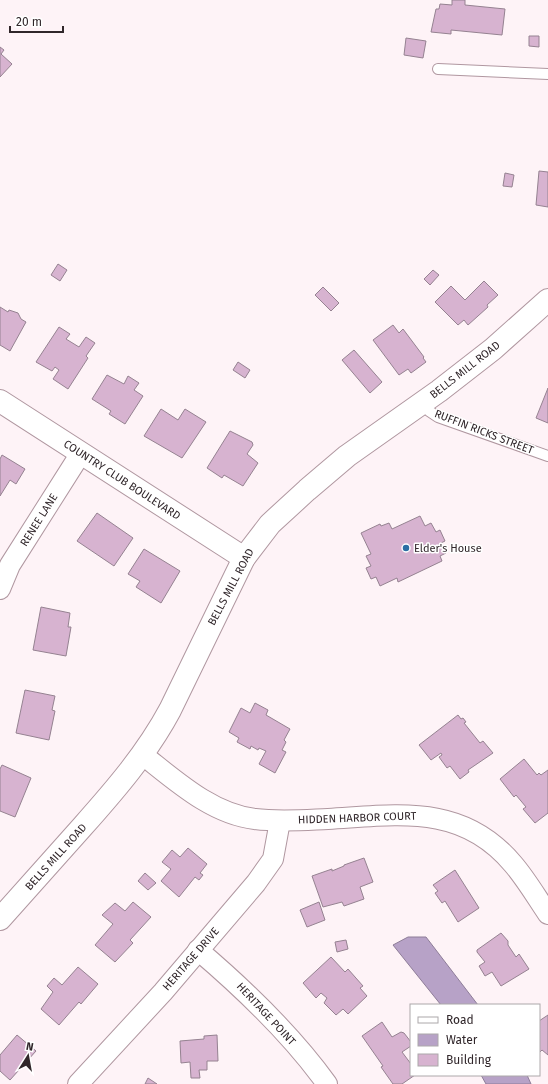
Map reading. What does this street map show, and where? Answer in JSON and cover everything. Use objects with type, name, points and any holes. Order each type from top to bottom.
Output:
[{"type":"street","name":"BELLS MILL ROAD","points":[[0,919],[100,806],[143,755],[159,732],[244,558],[270,524],[347,456],[422,403],[493,349],[548,300]]},
{"type":"street","name":"COUNTRY CLUB BOULEVARD","points":[[0,401],[244,558]]},
{"type":"street","name":"RENEE LANE","points":[[0,589],[10,565],[81,453]]},
{"type":"street","name":"HIDDEN HARBOR COURT","points":[[143,755],[181,785],[231,813],[254,819],[280,820],[424,815],[454,822],[478,834],[513,864],[548,914]]},
{"type":"street","name":"HERITAGE DRIVE","points":[[78,1084],[198,950],[268,868],[276,850],[280,820]]},
{"type":"street","name":"HERITAGE POINT","points":[[198,950],[232,978],[265,1012],[317,1070],[327,1084]]},
{"type":"lane","points":[[438,69],[548,74]]},
{"type":"lane","name":"RUFFIN RICKS STREET","points":[[422,403],[429,411],[438,417],[548,456]]},
{"type":"water","points":[[408,937],[426,937],[477,1004],[440,1004],[393,945]]},
{"type":"water","points":[[482,1076],[527,1076],[531,1084],[486,1084]]},
{"type":"building","points":[[452,0],[465,0],[465,5],[505,9],[502,35],[451,30],[451,34],[431,32],[436,9],[439,9],[440,4],[452,5]]},
{"type":"building","points":[[529,36],[539,36],[539,47],[529,46]]},
{"type":"building","points":[[406,38],[426,41],[423,58],[404,55]]},
{"type":"building","points":[[0,47],[4,50],[1,54],[12,64],[0,77]]},
{"type":"building","points":[[539,171],[548,172],[548,207],[536,205]]},
{"type":"building","points":[[505,173],[514,175],[512,187],[503,186]]},
{"type":"building","points":[[58,264],[67,270],[60,281],[51,275]]},
{"type":"building","points":[[433,270],[439,275],[430,285],[424,279]]},
{"type":"building","points":[[484,281],[498,295],[487,305],[488,307],[468,325],[464,320],[458,325],[435,302],[451,286],[465,300]]},
{"type":"building","points":[[323,287],[339,303],[331,311],[315,295]]},
{"type":"building","points":[[0,307],[8,312],[9,310],[18,313],[21,319],[26,322],[10,351],[0,345]]},
{"type":"building","points":[[393,325],[399,333],[403,329],[424,357],[423,358],[426,362],[411,373],[408,369],[399,375],[373,340]]},
{"type":"building","points":[[59,327],[70,334],[66,339],[79,347],[86,337],[95,343],[86,356],[88,358],[68,389],[53,379],[59,370],[55,367],[52,371],[36,362]]},
{"type":"building","points":[[354,350],[382,382],[370,393],[342,360]]},
{"type":"building","points":[[238,362],[250,370],[245,378],[233,370]]},
{"type":"building","points":[[107,375],[124,384],[128,376],[139,383],[134,390],[143,396],[125,424],[109,414],[111,411],[92,399]]},
{"type":"building","points":[[548,388],[548,423],[536,418]]},
{"type":"building","points":[[161,409],[178,420],[185,409],[206,422],[182,458],[144,436]]},
{"type":"building","points":[[230,431],[252,442],[253,445],[247,454],[258,463],[243,486],[224,475],[222,478],[207,468]]},
{"type":"building","points":[[2,455],[25,469],[16,484],[10,480],[0,496],[0,459]]},
{"type":"building","points":[[97,513],[133,538],[114,566],[77,541]]},
{"type":"building","name":"Elder's House","points":[[420,516],[425,526],[431,523],[436,532],[440,530],[445,541],[441,543],[446,553],[440,556],[442,561],[398,582],[397,578],[380,586],[376,577],[371,579],[366,568],[371,566],[366,556],[371,554],[361,533],[380,524],[381,526],[389,523],[392,529]]},
{"type":"building","points":[[144,549],[180,571],[161,603],[136,587],[140,581],[128,574]]},
{"type":"building","points":[[41,607],[70,613],[68,627],[71,627],[66,656],[33,650]]},
{"type":"building","points":[[25,690],[55,696],[52,710],[55,711],[49,740],[16,733]]},
{"type":"building","points":[[255,703],[268,710],[266,715],[290,729],[284,740],[286,742],[282,750],[286,752],[275,773],[259,764],[266,751],[259,748],[258,750],[251,746],[250,749],[237,742],[239,738],[229,732],[241,708],[250,713]]},
{"type":"building","points":[[458,715],[461,719],[463,718],[466,722],[464,723],[480,743],[483,741],[493,753],[468,770],[469,772],[460,779],[450,766],[447,768],[439,757],[442,755],[441,753],[431,760],[419,745]]},
{"type":"building","points":[[524,759],[537,775],[539,773],[541,775],[548,770],[548,813],[535,823],[523,809],[526,807],[516,795],[514,797],[500,779]]},
{"type":"building","points":[[2,765],[31,778],[15,817],[0,811],[0,769]]},
{"type":"building","points":[[188,848],[207,864],[200,873],[203,875],[199,880],[195,877],[179,897],[161,881],[171,869],[162,862],[172,850],[180,857]]},
{"type":"building","points":[[364,858],[373,882],[360,887],[364,899],[344,906],[342,902],[323,907],[312,876],[332,869],[332,871]]},
{"type":"building","points":[[455,870],[479,908],[458,922],[445,901],[442,903],[435,893],[438,891],[433,885]]},
{"type":"building","points":[[145,873],[156,883],[148,890],[138,881]]},
{"type":"building","points":[[133,902],[151,917],[130,940],[133,943],[115,962],[95,945],[113,924],[102,915],[115,903],[125,911]]},
{"type":"building","points":[[319,902],[325,920],[307,927],[300,910]]},
{"type":"building","points":[[501,933],[508,941],[508,945],[516,957],[519,954],[529,969],[501,986],[492,972],[485,976],[479,966],[485,962],[477,950]]},
{"type":"building","points":[[346,940],[348,949],[337,952],[335,942]]},
{"type":"building","points":[[331,957],[345,972],[348,969],[363,986],[360,988],[367,996],[348,1014],[343,1009],[336,1015],[324,1003],[327,998],[321,993],[316,998],[303,983]]},
{"type":"building","points":[[78,967],[98,984],[81,1004],[79,1002],[59,1025],[41,1009],[53,992],[47,986],[54,978],[62,985]]},
{"type":"building","points":[[548,1015],[548,1055],[542,1050],[540,1052],[540,1020]]},
{"type":"building","points":[[382,1022],[392,1037],[401,1032],[404,1033],[410,1041],[410,1047],[402,1052],[410,1063],[410,1076],[414,1076],[402,1084],[393,1084],[381,1067],[383,1066],[362,1036]]},
{"type":"building","points":[[17,1035],[36,1051],[10,1080],[0,1071],[0,1055]]},
{"type":"building","points":[[217,1035],[218,1061],[207,1061],[207,1070],[199,1070],[200,1078],[191,1078],[190,1062],[181,1063],[180,1041],[204,1039],[204,1036]]},
{"type":"building","points":[[148,1078],[157,1084],[145,1084]]},
{"type":"place","name":"Elder's House","points":[[406,548]]}]
